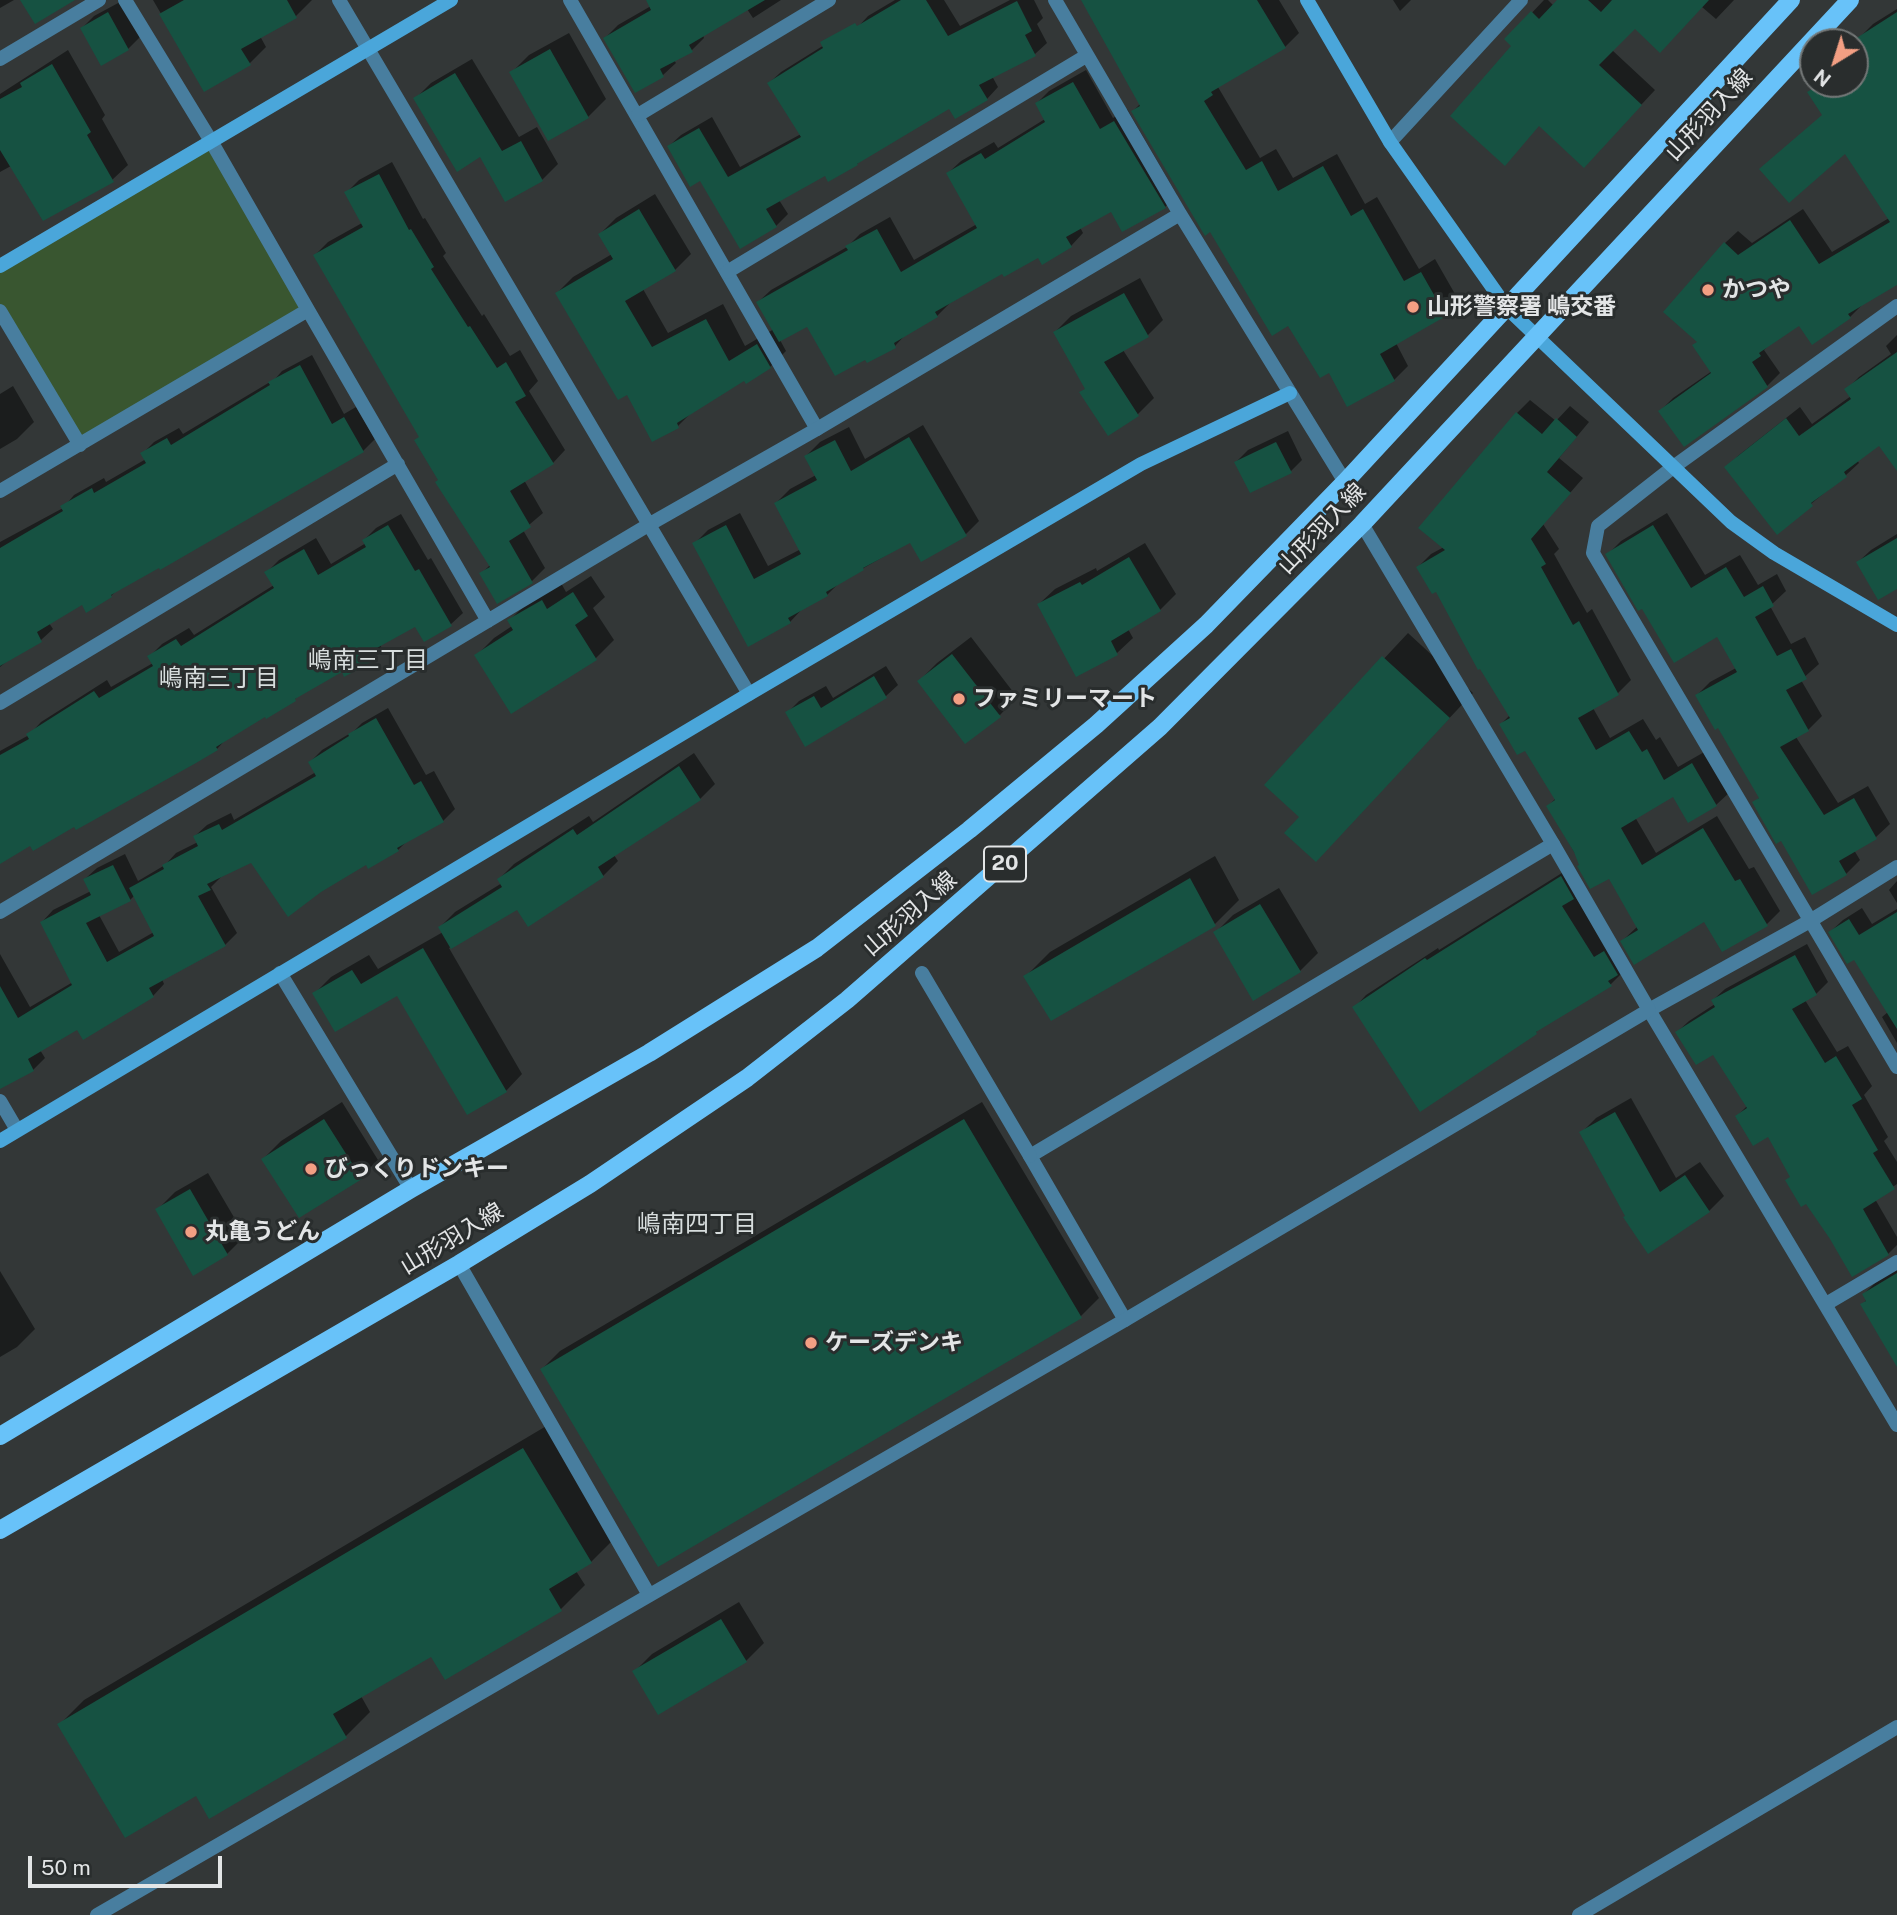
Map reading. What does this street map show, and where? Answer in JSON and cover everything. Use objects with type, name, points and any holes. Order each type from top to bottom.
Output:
[{"type":"main road","name":"山形羽入線","points":[[0,1436],[411,1189],[649,1053],[817,948],[969,830],[1096,725],[1206,625],[1345,482],[1791,0]]},
{"type":"main road","name":"山形羽入線","points":[[0,1530],[459,1264],[590,1184],[747,1078],[847,1000],[1160,727],[1362,524],[1850,0]]},
{"type":"street","points":[[0,58],[99,0]]},
{"type":"street","points":[[125,0],[211,141],[488,621]]},
{"type":"street","points":[[339,0],[749,694]]},
{"type":"street","points":[[0,266],[451,0]]},
{"type":"street","points":[[570,0],[817,429]]},
{"type":"street","points":[[638,115],[829,0]]},
{"type":"street","points":[[1055,0],[1180,215],[1345,482]]},
{"type":"street","points":[[1307,0],[1390,142],[1507,307],[1731,522],[1774,553],[1897,625]]},
{"type":"street","points":[[1390,142],[1521,0]]},
{"type":"street","points":[[727,272],[1086,56]]},
{"type":"street","points":[[0,912],[650,524],[1180,215]]},
{"type":"street","points":[[1897,306],[1672,468],[1598,526],[1593,553],[1897,1067]]},
{"type":"street","points":[[0,491],[308,310]]},
{"type":"street","points":[[0,312],[80,444]]},
{"type":"street","points":[[0,1141],[749,694],[1141,464],[1290,393]]},
{"type":"street","points":[[0,703],[398,464]]},
{"type":"street","points":[[1362,524],[1897,1425]]},
{"type":"street","points":[[1030,1156],[1553,844]]},
{"type":"street","points":[[97,1915],[1125,1320],[1649,1010],[1810,921],[1897,867]]},
{"type":"street","points":[[280,973],[411,1189]]},
{"type":"street","points":[[922,973],[1125,1320]]},
{"type":"street","points":[[0,1101],[17,1130]]},
{"type":"street","points":[[1826,1304],[1897,1262]]},
{"type":"street","points":[[459,1264],[649,1595]]},
{"type":"street","points":[[1579,1915],[1897,1727]]},
{"type":"green space","points":[[211,141],[308,310],[80,445],[0,311],[0,266]]},
{"type":"building","points":[[20,0],[75,0],[35,24]]},
{"type":"building","points":[[184,0],[287,0],[297,18],[241,49],[251,65],[204,92],[159,14]]},
{"type":"building","points":[[646,0],[765,0],[689,45],[693,52],[660,69],[664,77],[635,93],[603,38],[651,10]]},
{"type":"building","points":[[901,0],[926,0],[948,36],[1017,1],[1032,31],[1025,35],[1036,56],[979,85],[988,100],[955,119],[949,109],[828,182],[825,176],[766,209],[777,227],[740,249],[700,181],[690,187],[667,146],[699,128],[728,177],[801,137],[767,83],[823,48],[820,42],[855,23],[857,26]]},
{"type":"building","points":[[1081,0],[1257,0],[1286,48],[1211,92],[1213,95],[1204,101],[1246,170],[1262,161],[1278,191],[1323,166],[1351,216],[1363,209],[1404,281],[1421,272],[1446,316],[1380,354],[1395,381],[1347,407],[1329,373],[1320,378],[1288,326],[1272,336],[1210,232],[1205,236],[1131,111],[1140,106]]},
{"type":"building","points":[[1557,0],[1588,0],[1601,12],[1612,0],[1709,0],[1660,53],[1635,29],[1599,65],[1642,105],[1584,168],[1539,126],[1505,166],[1450,116],[1511,46],[1504,39],[1531,11],[1539,19]]},
{"type":"building","points":[[108,12],[129,50],[101,66],[80,28]]},
{"type":"building","points":[[1897,12],[1897,285],[1848,314],[1851,318],[1812,345],[1799,326],[1759,353],[1761,356],[1752,362],[1768,387],[1684,447],[1658,411],[1711,373],[1692,345],[1697,342],[1663,312],[1724,242],[1738,255],[1790,220],[1819,264],[1890,222],[1845,154],[1789,203],[1759,169],[1822,115],[1811,98],[1869,98],[1869,30]]},
{"type":"building","points":[[550,49],[589,118],[548,141],[509,72]]},
{"type":"building","points":[[52,64],[91,132],[87,135],[114,182],[43,221],[0,150],[0,99],[22,87],[20,83]]},
{"type":"building","points":[[455,73],[502,151],[521,141],[543,181],[505,202],[480,157],[457,172],[413,98]]},
{"type":"building","points":[[1073,82],[1100,129],[1114,121],[1166,208],[1122,232],[1111,212],[1066,237],[1072,247],[1042,265],[1038,258],[1004,277],[1002,274],[935,312],[938,317],[894,343],[896,348],[835,376],[807,327],[779,342],[756,302],[848,250],[845,246],[877,229],[901,272],[977,228],[946,173],[981,153],[985,159],[1045,122],[1035,103]]},
{"type":"building","points":[[379,174],[409,230],[411,229],[434,267],[431,269],[468,327],[470,326],[497,368],[506,362],[526,396],[515,402],[554,464],[510,491],[531,527],[509,541],[533,583],[497,604],[479,573],[490,567],[435,482],[438,480],[414,440],[419,437],[313,255],[363,227],[344,192]]},
{"type":"building","points":[[639,209],[676,271],[625,301],[652,347],[706,319],[729,361],[757,344],[771,368],[746,384],[744,381],[677,423],[679,428],[652,442],[627,395],[618,400],[555,293],[613,259],[598,234]]},
{"type":"building","points":[[1124,293],[1149,337],[1104,362],[1139,416],[1108,436],[1079,392],[1085,389],[1053,332]]},
{"type":"building","points":[[1897,352],[1897,471],[1879,446],[1844,472],[1847,477],[1811,503],[1813,506],[1777,535],[1724,467],[1786,418],[1799,436],[1851,399],[1844,389]]},
{"type":"building","points":[[300,365],[332,424],[344,417],[364,452],[160,570],[159,568],[111,595],[112,597],[86,613],[82,605],[37,632],[42,642],[0,666],[0,548],[63,511],[60,506],[92,488],[94,493],[146,463],[140,453],[167,438],[171,445],[270,385],[268,382]]},
{"type":"building","points":[[1516,412],[1542,434],[1556,418],[1577,437],[1547,472],[1571,493],[1531,539],[1546,564],[1541,567],[1573,625],[1579,621],[1619,695],[1578,718],[1596,750],[1629,731],[1642,752],[1647,749],[1664,780],[1692,763],[1717,806],[1688,823],[1673,797],[1621,828],[1642,865],[1703,828],[1735,881],[1740,879],[1768,926],[1722,952],[1704,922],[1634,965],[1620,941],[1638,930],[1609,879],[1590,889],[1577,866],[1579,865],[1574,852],[1546,806],[1555,800],[1525,751],[1517,755],[1499,724],[1510,718],[1480,669],[1478,670],[1436,592],[1432,594],[1416,567],[1445,550],[1418,528]]},
{"type":"building","points":[[909,437],[967,536],[921,562],[910,543],[863,568],[864,570],[826,592],[828,596],[788,618],[791,623],[748,647],[692,543],[726,525],[754,579],[801,554],[774,503],[817,480],[804,456],[835,440],[851,471]]},
{"type":"building","points":[[1276,442],[1292,473],[1250,493],[1234,462]]},
{"type":"building","points":[[388,525],[415,571],[419,569],[452,626],[424,642],[415,627],[366,654],[371,662],[344,677],[342,672],[295,699],[296,701],[216,747],[218,750],[196,763],[76,830],[74,827],[33,851],[30,846],[0,864],[0,755],[29,739],[26,734],[94,691],[99,698],[153,666],[147,656],[176,639],[181,646],[274,588],[264,572],[304,549],[318,575],[366,547],[362,540]]},
{"type":"building","points":[[1653,525],[1691,588],[1726,567],[1744,597],[1763,586],[1774,606],[1755,617],[1777,656],[1791,649],[1807,679],[1786,690],[1809,731],[1780,747],[1824,815],[1854,798],[1877,839],[1839,861],[1847,875],[1812,895],[1781,841],[1776,844],[1752,802],[1759,798],[1718,728],[1715,730],[1695,695],[1737,672],[1717,637],[1674,663],[1642,609],[1638,611],[1605,554]]},
{"type":"building","points":[[1897,538],[1897,589],[1878,600],[1856,562]]},
{"type":"building","points":[[1129,557],[1161,611],[1111,641],[1118,655],[1076,677],[1037,604],[1080,582],[1082,585]]},
{"type":"building","points":[[573,592],[588,616],[575,625],[597,660],[511,714],[474,655],[513,630],[507,620],[542,600],[547,609]]},
{"type":"building","name":"ファミリーマート","points":[[952,654],[1001,717],[965,744],[917,681]]},
{"type":"building","points":[[1382,656],[1450,718],[1316,862],[1284,833],[1299,817],[1264,785]]},
{"type":"building","points":[[874,676],[887,698],[805,747],[785,712],[814,696],[821,708]]},
{"type":"building","points":[[376,718],[414,785],[421,781],[444,822],[397,848],[399,851],[368,869],[366,865],[321,892],[288,917],[251,863],[207,884],[211,890],[198,896],[226,946],[149,988],[154,997],[83,1040],[77,1030],[28,1059],[34,1071],[0,1089],[0,986],[18,1018],[72,985],[40,922],[91,895],[83,879],[113,865],[131,901],[86,923],[107,962],[154,936],[129,888],[164,869],[162,865],[198,846],[193,836],[219,824],[222,830],[316,776],[308,762]]},
{"type":"building","points":[[679,766],[701,800],[598,867],[604,877],[528,927],[517,910],[451,949],[438,927],[502,887],[497,879],[573,829],[577,835]]},
{"type":"building","points":[[1561,876],[1574,899],[1562,906],[1594,957],[1604,951],[1618,975],[1608,981],[1612,986],[1536,1032],[1537,1034],[1420,1112],[1352,1007],[1425,958],[1427,960]]},
{"type":"building","points":[[1190,878],[1216,926],[1051,1021],[1023,976]]},
{"type":"building","points":[[1260,904],[1301,972],[1253,1001],[1213,932]]},
{"type":"building","points":[[1897,912],[1897,1029],[1854,960],[1847,964],[1828,932],[1849,919],[1859,935]]},
{"type":"building","points":[[423,948],[507,1092],[467,1115],[397,996],[335,1032],[312,993],[352,970],[361,984]]},
{"type":"building","points":[[1795,955],[1817,995],[1792,1009],[1825,1063],[1836,1056],[1862,1099],[1852,1105],[1878,1150],[1873,1153],[1895,1189],[1863,1209],[1889,1255],[1852,1277],[1806,1204],[1801,1207],[1785,1180],[1790,1177],[1768,1137],[1753,1146],[1735,1116],[1747,1108],[1713,1055],[1696,1065],[1675,1032],[1715,1007],[1711,1000]]},
{"type":"building","points":[[1615,1112],[1660,1192],[1685,1175],[1710,1212],[1648,1254],[1623,1217],[1625,1216],[1579,1132]]},
{"type":"building","name":"びっくりドンキー","points":[[324,1119],[362,1179],[299,1218],[261,1159]]},
{"type":"building","name":"ケーズデンキ","points":[[964,1119],[1082,1318],[658,1567],[540,1369]]},
{"type":"building","name":"丸亀うどん","points":[[190,1189],[228,1255],[193,1276],[155,1209]]},
{"type":"building","points":[[1897,1273],[1897,1367],[1860,1304],[1866,1301],[1862,1294]]},
{"type":"building","points":[[523,1448],[592,1563],[549,1589],[562,1611],[445,1680],[431,1657],[333,1714],[347,1738],[209,1819],[196,1796],[125,1838],[57,1724]]},
{"type":"building","points":[[721,1619],[747,1662],[658,1715],[632,1671]]},
{"type":"place","name":"かつや","points":[[1708,290]]},
{"type":"place","name":"山形警察署 嶋交番","points":[[1413,307]]},
{"type":"place","name":"ファミリーマート","points":[[959,699]]},
{"type":"place","name":"びっくりドンキー","points":[[311,1169]]},
{"type":"place","name":"丸亀うどん","points":[[191,1232]]},
{"type":"place","name":"ケーズデンキ","points":[[811,1343]]},
{"type":"district","name":"嶋南三丁目","points":[[368,661]]},
{"type":"district","name":"嶋南三丁目","points":[[219,679]]},
{"type":"district","name":"嶋南四丁目","points":[[697,1225]]}]
